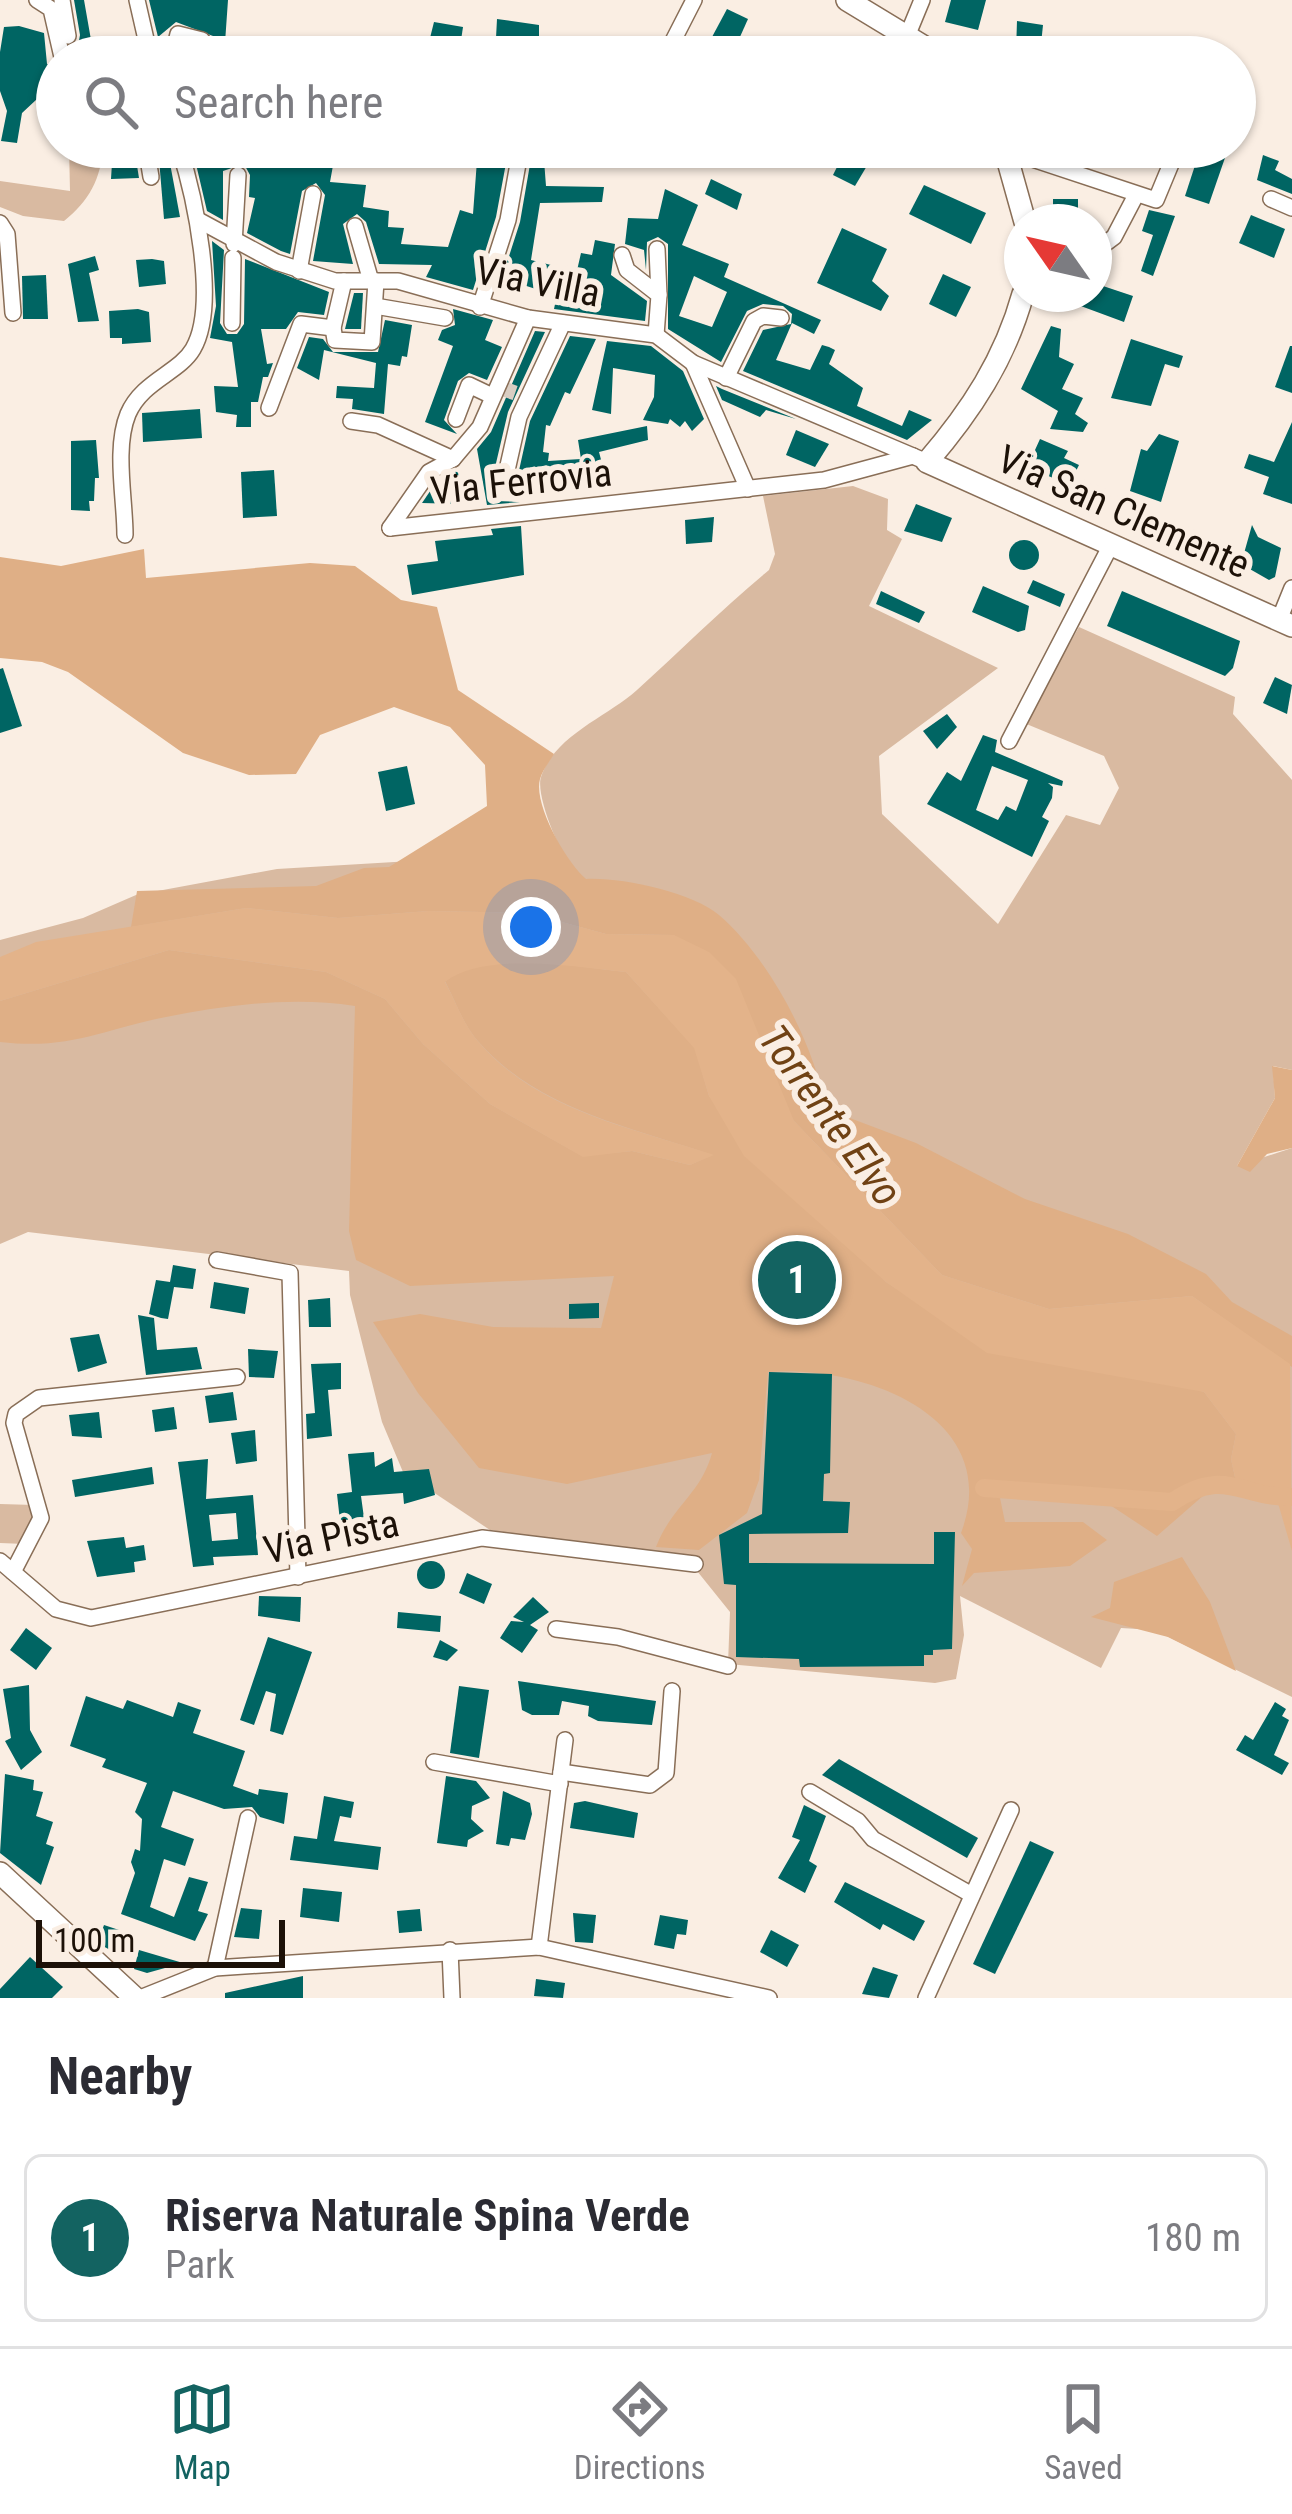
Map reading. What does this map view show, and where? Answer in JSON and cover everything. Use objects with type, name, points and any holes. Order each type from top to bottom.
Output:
[{"type":"street","points":[[37,0],[51,9],[57,36]]},
{"type":"street","points":[[62,0],[68,36]]},
{"type":"street","points":[[136,0],[149,36]]},
{"type":"street","points":[[676,36],[694,0]]},
{"type":"street","points":[[848,0],[911,36]]},
{"type":"street","points":[[908,34],[922,0]]},
{"type":"street","points":[[150,168],[151,177]]},
{"type":"street","points":[[125,536],[122,442],[128,414],[154,378],[191,354],[201,330],[200,221],[185,168]]},
{"type":"street","points":[[480,307],[508,220],[517,168]]},
{"type":"street","points":[[1010,168],[1020,204]]},
{"type":"street","points":[[1059,168],[1156,200],[1169,168]]},
{"type":"street","points":[[232,323],[238,175]]},
{"type":"street","points":[[299,271],[313,194]]},
{"type":"street","points":[[1112,238],[1136,195]]},
{"type":"street","points":[[1271,199],[1292,208]]},
{"type":"street","name":"Via Villa","points":[[200,221],[234,248],[299,271],[344,281],[423,287],[528,318],[656,335],[693,363],[726,379],[920,459]]},
{"type":"street","points":[[0,223],[8,234],[13,313]]},
{"type":"street","points":[[344,281],[333,328],[335,340],[372,342],[374,281],[355,226]]},
{"type":"street","points":[[656,335],[657,249]]},
{"type":"street","points":[[622,255],[627,270],[659,295]]},
{"type":"street","points":[[375,306],[445,317]]},
{"type":"street","points":[[920,459],[964,420],[1010,342],[1018,312]]},
{"type":"street","points":[[726,379],[754,321],[763,316],[781,318]]},
{"type":"street","name":"Via Ferrovia","points":[[528,318],[480,427],[453,459],[429,472],[390,528],[824,480],[920,459]]},
{"type":"street","points":[[506,479],[524,397],[563,323]]},
{"type":"street","points":[[269,408],[301,324],[333,328]]},
{"type":"street","points":[[693,363],[748,489]]},
{"type":"street","points":[[456,419],[470,385],[496,390]]},
{"type":"street","points":[[351,421],[378,425],[453,459]]},
{"type":"street","name":"Via San Clemente","points":[[920,459],[1285,623]]},
{"type":"street","points":[[1009,741],[1112,543]]},
{"type":"street","points":[[1285,623],[1292,588]]},
{"type":"street","points":[[217,1260],[284,1270],[292,1281],[298,1576]]},
{"type":"street","points":[[7,1566],[41,1518],[14,1423],[25,1406],[39,1398],[237,1376]]},
{"type":"street","name":"Via Pista","points":[[7,1566],[56,1609],[91,1618],[503,1537],[695,1564]]},
{"type":"street","points":[[556,1629],[618,1637],[728,1666]]},
{"type":"street","points":[[434,1762],[650,1785],[666,1773],[672,1691]]},
{"type":"street","points":[[539,1947],[565,1740]]},
{"type":"street","points":[[810,1792],[858,1821],[873,1839],[972,1895]]},
{"type":"street","points":[[926,1998],[1011,1810]]},
{"type":"street","points":[[215,1968],[248,1818]]},
{"type":"street","points":[[0,1874],[138,1998],[215,1968],[539,1947],[769,1998]]},
{"type":"street","points":[[450,1950],[452,1998]]},
{"type":"shaded area","points":[[69,168],[100,168],[87,197],[64,221],[23,216],[0,207],[0,181],[70,191]]},
{"type":"shaded area","points":[[853,486],[888,499],[887,530],[902,539],[869,606],[998,668],[879,756],[882,814],[998,924],[1066,815],[1100,825],[1119,788],[1104,756],[1024,723],[1079,627],[1235,697],[1233,714],[1292,780],[1292,1070],[1273,1066],[1275,1098],[1237,1166],[1292,1148],[1292,1697],[1154,1630],[1121,1628],[1101,1668],[960,1596],[964,1635],[956,1679],[935,1683],[728,1664],[730,1612],[689,1561],[490,1530],[403,1472],[382,1422],[350,1295],[349,1271],[28,1232],[0,1244],[0,940],[83,918],[136,895],[277,869],[428,860],[575,870],[545,811],[540,786],[548,762],[570,738],[637,690],[769,570],[775,554],[763,496]]},
{"type":"shaded area","points":[[144,549],[146,578],[310,563],[355,566],[401,600],[437,607],[458,690],[554,754],[539,790],[546,818],[570,860],[586,879],[655,888],[692,899],[738,933],[787,1004],[811,1057],[826,1109],[916,1143],[1025,1199],[1128,1234],[1206,1274],[1232,1302],[1292,1336],[1292,1367],[1192,1296],[1049,1309],[942,1275],[794,1121],[674,935],[606,934],[529,913],[428,911],[338,918],[246,908],[131,927],[137,891],[316,886],[364,868],[389,867],[487,806],[485,765],[450,727],[394,707],[320,735],[296,774],[249,775],[183,753],[68,672],[42,662],[0,658],[0,557],[61,566]]},
{"type":"shaded area","points":[[246,908],[338,918],[428,911],[529,913],[606,934],[674,935],[709,952],[736,979],[794,1121],[942,1275],[1049,1309],[1192,1296],[1290,1364],[1292,1551],[1278,1503],[1236,1482],[1231,1459],[1236,1434],[1204,1392],[987,1353],[886,1282],[744,1156],[709,1096],[694,1048],[626,972],[506,964],[462,972],[445,982],[476,1039],[526,1083],[586,1114],[714,1155],[690,1165],[632,1151],[583,1157],[490,1104],[423,1044],[385,999],[326,972],[169,950],[0,1001],[0,957],[36,942]]},
{"type":"shaded area","points":[[169,950],[326,972],[385,999],[423,1044],[490,1104],[582,1156],[632,1151],[690,1165],[712,1155],[586,1113],[501,1064],[472,1034],[445,981],[464,971],[508,962],[626,972],[695,1048],[709,1096],[886,1282],[920,1304],[1204,1392],[1236,1434],[1231,1459],[1236,1482],[1204,1495],[1157,1536],[1107,1503],[999,1493],[1005,1522],[1083,1522],[1107,1540],[1070,1566],[974,1573],[962,1586],[972,1549],[961,1533],[969,1492],[963,1458],[944,1429],[916,1406],[844,1378],[768,1372],[759,1480],[747,1513],[699,1550],[656,1547],[701,1479],[712,1453],[567,1484],[479,1468],[418,1393],[373,1322],[420,1314],[493,1327],[601,1328],[614,1276],[410,1286],[356,1260],[349,1231],[355,1006],[284,1002],[236,1006],[66,1041],[0,1042],[0,1001]]},
{"type":"shaded area","points":[[1272,1066],[1292,1070],[1292,1148],[1267,1154],[1250,1172],[1237,1166],[1275,1098]]},
{"type":"shaded area","points":[[0,1504],[34,1505],[33,1530],[25,1544],[0,1543]]},
{"type":"shaded area","points":[[1182,1557],[1210,1602],[1236,1671],[1168,1637],[1091,1617],[1110,1608],[1114,1582]]},
{"type":"building","points":[[74,0],[84,0],[90,36],[80,35]]},
{"type":"building","points":[[149,0],[228,0],[225,36],[176,22],[158,36]]},
{"type":"building","points":[[951,0],[986,0],[978,30],[945,22]]},
{"type":"building","points":[[727,9],[748,19],[740,36],[713,36]]},
{"type":"building","points":[[497,19],[539,25],[539,36],[496,36]]},
{"type":"building","points":[[1017,21],[1043,25],[1042,36],[1016,36]]},
{"type":"building","points":[[434,22],[463,27],[462,36],[430,36]]},
{"type":"building","points":[[4,27],[44,33],[36,36],[36,100],[22,113],[17,143],[1,141],[7,111],[0,91]]},
{"type":"building","points":[[1263,155],[1279,161],[1275,170],[1292,179],[1292,194],[1257,180]]},
{"type":"building","points":[[112,168],[137,168],[139,178],[111,179]]},
{"type":"building","points":[[160,168],[171,168],[180,217],[164,219]]},
{"type":"building","points":[[197,168],[232,168],[223,171],[223,220],[207,211]]},
{"type":"building","points":[[246,168],[333,168],[330,182],[366,185],[363,207],[389,211],[388,227],[404,228],[401,244],[448,247],[460,210],[473,214],[476,168],[505,168],[496,217],[473,290],[426,277],[432,265],[379,264],[366,222],[357,214],[343,224],[353,264],[313,261],[325,195],[316,183],[302,191],[290,254],[281,251],[247,233],[255,198],[249,197]]},
{"type":"building","points":[[529,168],[545,168],[546,186],[604,187],[602,202],[540,203],[531,260],[551,265],[545,292],[502,278],[520,222]]},
{"type":"building","points":[[836,168],[866,168],[855,186],[833,175]]},
{"type":"building","points":[[1194,168],[1221,168],[1209,204],[1185,196]]},
{"type":"building","points":[[711,179],[742,194],[737,210],[705,194]]},
{"type":"building","points":[[924,185],[986,213],[971,244],[909,214]]},
{"type":"building","points":[[665,189],[698,205],[682,245],[729,264],[724,277],[821,320],[814,334],[792,323],[776,360],[810,370],[822,345],[829,347],[835,350],[829,364],[863,388],[857,406],[902,426],[909,410],[932,420],[907,440],[743,371],[763,330],[791,324],[792,314],[783,306],[763,304],[747,311],[721,362],[668,329],[668,244],[658,237],[647,242],[646,270],[644,250],[625,244],[628,218],[658,219]],"holes":[[[694,276],[727,292],[712,327],[679,316]]]},
{"type":"building","points":[[1053,199],[1078,199],[1078,204],[1053,204]]},
{"type":"building","points":[[1149,210],[1175,216],[1153,276],[1141,271],[1153,235],[1142,231]]},
{"type":"building","points":[[1251,215],[1285,229],[1274,258],[1239,243]]},
{"type":"building","points":[[842,228],[887,249],[872,281],[889,296],[881,311],[817,283]]},
{"type":"building","points":[[595,240],[615,244],[611,275],[647,301],[645,321],[554,309],[559,285],[573,288],[581,253],[592,255]]},
{"type":"building","points":[[212,241],[224,250],[220,323],[227,334],[237,334],[244,324],[245,259],[329,292],[324,315],[298,312],[286,329],[261,329],[267,364],[273,363],[268,377],[263,377],[258,402],[251,402],[251,427],[236,427],[237,415],[216,412],[214,386],[238,387],[232,342],[210,338],[216,306]]},
{"type":"building","points":[[95,256],[99,270],[89,273],[99,321],[78,322],[68,264]]},
{"type":"building","points":[[136,260],[164,261],[166,284],[139,287]]},
{"type":"building","points":[[943,274],[971,287],[956,317],[929,304]]},
{"type":"building","points":[[46,275],[48,319],[23,319],[22,276]]},
{"type":"building","points":[[1112,289],[1133,296],[1124,322],[1097,312],[1112,312]]},
{"type":"building","points":[[354,293],[363,293],[361,329],[345,329]]},
{"type":"building","points":[[453,309],[493,320],[485,340],[502,347],[487,380],[469,373],[458,381],[444,420],[457,434],[425,422],[453,346],[438,340],[442,330],[455,325]]},
{"type":"building","points":[[109,311],[149,312],[151,342],[122,344],[122,338],[110,338]]},
{"type":"building","points":[[385,320],[412,325],[407,357],[402,356],[400,366],[388,364],[384,414],[352,409],[353,399],[336,398],[337,386],[374,388],[376,363],[324,350],[319,380],[297,368],[309,337],[323,339],[333,352],[378,352]]},
{"type":"building","points":[[1051,326],[1061,329],[1059,357],[1074,364],[1062,389],[1083,398],[1075,414],[1088,423],[1083,432],[1050,429],[1058,411],[1021,389]]},
{"type":"building","points":[[535,331],[545,332],[508,412],[493,476],[496,501],[520,502],[487,505],[477,449],[491,432]]},
{"type":"building","points":[[570,336],[596,339],[570,394],[565,392],[550,426],[546,425],[543,452],[549,453],[548,461],[581,459],[578,440],[647,426],[648,440],[599,452],[604,471],[578,480],[518,475],[530,421]]},
{"type":"building","points":[[1131,339],[1183,356],[1179,368],[1165,364],[1151,406],[1111,398]]},
{"type":"building","points":[[607,341],[651,346],[683,371],[704,419],[692,431],[685,421],[680,427],[670,419],[668,424],[643,420],[654,397],[655,375],[613,368],[611,414],[592,410]]},
{"type":"building","points":[[1292,346],[1292,393],[1275,387]]},
{"type":"building","points":[[716,386],[796,419],[766,410],[760,417],[722,400]]},
{"type":"building","points":[[200,409],[202,438],[143,442],[142,413]]},
{"type":"building","points":[[1292,422],[1292,504],[1263,494],[1269,477],[1244,468],[1249,454],[1274,462]]},
{"type":"building","points":[[796,430],[829,444],[815,467],[786,455]]},
{"type":"building","points":[[1159,434],[1179,441],[1161,502],[1130,491],[1141,449],[1147,451]]},
{"type":"building","points":[[1040,439],[1068,451],[1064,458],[1079,465],[1069,485],[1037,471],[1040,465],[1030,461]]},
{"type":"building","points":[[96,440],[99,478],[95,478],[94,501],[89,501],[90,511],[71,510],[71,441]]},
{"type":"building","points":[[274,470],[277,516],[243,518],[241,472]]},
{"type":"building","points":[[458,470],[460,504],[422,503],[437,481]]},
{"type":"building","points":[[916,504],[952,518],[942,542],[904,531]]},
{"type":"building","points":[[714,517],[712,542],[686,544],[685,520]]},
{"type":"building","points":[[1252,525],[1258,537],[1281,548],[1275,577],[1269,580],[1241,564]]},
{"type":"building","points":[[521,526],[524,575],[412,595],[407,565],[438,561],[435,541],[493,535],[491,529]]},
{"type":"building","points":[[1024,540],[1035,544],[1039,555],[1035,566],[1024,570],[1013,566],[1009,555],[1013,544]]},
{"type":"building","points":[[1033,580],[1065,594],[1060,607],[1027,593]]},
{"type":"building","points":[[983,586],[1029,606],[1025,630],[1018,632],[972,612]]},
{"type":"building","points":[[881,591],[925,612],[919,623],[876,604]]},
{"type":"building","points":[[1122,591],[1240,641],[1233,668],[1225,676],[1107,626]]},
{"type":"building","points":[[0,669],[22,726],[0,733]]},
{"type":"building","points":[[1275,677],[1292,685],[1287,714],[1263,703]]},
{"type":"building","points":[[947,714],[957,727],[937,749],[923,731]]},
{"type":"building","points":[[983,735],[997,740],[995,752],[1063,781],[1062,786],[1048,783],[1053,787],[1052,798],[1042,817],[1049,821],[1032,857],[927,804],[947,772],[961,781]],"holes":[[[992,766],[1028,780],[1016,811],[1006,806],[998,820],[976,810]]]},
{"type":"building","points":[[407,766],[415,804],[386,811],[378,772]]},
{"type":"building","points":[[173,1265],[196,1269],[193,1289],[174,1287],[168,1319],[149,1314],[156,1280],[170,1282]]},
{"type":"building","points":[[214,1282],[249,1288],[245,1314],[210,1308]]},
{"type":"building","points":[[330,1298],[331,1327],[309,1327],[308,1300]]},
{"type":"building","points":[[599,1303],[599,1318],[569,1319],[569,1304]]},
{"type":"building","points":[[138,1315],[154,1318],[157,1350],[197,1347],[202,1369],[146,1375]]},
{"type":"building","points":[[99,1334],[107,1363],[78,1372],[70,1338]]},
{"type":"building","points":[[248,1349],[278,1351],[274,1378],[249,1377]]},
{"type":"building","points":[[341,1363],[341,1389],[328,1390],[332,1436],[307,1439],[306,1414],[315,1413],[311,1364]]},
{"type":"building","points":[[769,1372],[832,1374],[830,1473],[824,1474],[823,1501],[850,1502],[848,1533],[749,1534],[749,1563],[934,1564],[934,1532],[955,1532],[952,1649],[924,1655],[924,1666],[800,1667],[799,1659],[736,1657],[736,1585],[724,1584],[719,1535],[762,1514]]},
{"type":"building","points":[[233,1392],[237,1420],[209,1423],[205,1396]]},
{"type":"building","points":[[174,1407],[177,1429],[155,1432],[152,1410]]},
{"type":"building","points":[[99,1412],[102,1438],[72,1436],[69,1415]]},
{"type":"building","points":[[255,1430],[257,1461],[236,1464],[231,1433]]},
{"type":"building","points":[[374,1452],[375,1467],[392,1458],[394,1472],[429,1469],[435,1495],[404,1504],[403,1493],[361,1496],[364,1518],[340,1521],[337,1494],[352,1492],[348,1454]]},
{"type":"building","points":[[208,1459],[206,1499],[253,1495],[258,1555],[213,1557],[214,1565],[193,1567],[178,1462]],"holes":[[[236,1513],[238,1539],[212,1541],[209,1515]]]},
{"type":"building","points":[[152,1467],[154,1484],[75,1497],[72,1480]]},
{"type":"building","points":[[124,1537],[126,1548],[144,1545],[146,1560],[134,1562],[135,1572],[97,1577],[87,1541]]},
{"type":"building","points":[[431,1561],[441,1565],[445,1575],[441,1585],[431,1589],[421,1585],[417,1575],[421,1565]]},
{"type":"building","points":[[467,1573],[492,1584],[484,1604],[459,1593]]},
{"type":"building","points":[[259,1596],[301,1597],[300,1622],[258,1616]]},
{"type":"building","points":[[533,1597],[549,1612],[530,1625],[538,1630],[522,1653],[500,1638],[511,1621],[524,1622],[513,1617]]},
{"type":"building","points":[[398,1612],[441,1616],[440,1632],[397,1628]]},
{"type":"building","points":[[26,1628],[52,1648],[36,1670],[10,1650]]},
{"type":"building","points":[[268,1637],[312,1652],[283,1735],[270,1731],[276,1694],[266,1691],[254,1725],[240,1720]]},
{"type":"building","points":[[440,1640],[458,1650],[447,1661],[433,1657]]},
{"type":"building","points":[[518,1681],[656,1701],[652,1725],[598,1721],[588,1716],[589,1706],[562,1701],[559,1715],[532,1715],[522,1710]]},
{"type":"building","points":[[29,1685],[30,1730],[42,1752],[21,1770],[5,1741],[11,1738],[3,1689]]},
{"type":"building","points":[[459,1686],[489,1690],[479,1758],[450,1753]]},
{"type":"building","points":[[86,1696],[123,1709],[127,1700],[173,1717],[178,1702],[201,1710],[193,1733],[245,1751],[233,1786],[258,1795],[259,1789],[288,1793],[284,1824],[260,1817],[252,1807],[224,1809],[173,1791],[161,1827],[194,1839],[185,1866],[164,1859],[150,1907],[174,1917],[189,1877],[208,1882],[198,1911],[208,1914],[195,1941],[121,1914],[135,1873],[131,1862],[135,1849],[140,1851],[142,1819],[135,1812],[147,1783],[102,1767],[106,1759],[70,1746]]},
{"type":"building","points":[[1275,1702],[1286,1709],[1282,1716],[1289,1720],[1274,1755],[1289,1763],[1282,1775],[1236,1750],[1245,1735],[1253,1740]]},
{"type":"building","points":[[839,1759],[978,1838],[967,1858],[822,1775]]},
{"type":"building","points":[[5,1774],[34,1780],[33,1790],[43,1792],[36,1816],[53,1822],[46,1844],[54,1847],[41,1885],[0,1853]]},
{"type":"building","points":[[446,1776],[476,1781],[490,1798],[472,1806],[471,1819],[484,1831],[468,1840],[467,1847],[437,1843]]},
{"type":"building","points":[[503,1791],[530,1803],[532,1814],[525,1840],[511,1838],[509,1846],[496,1844]]},
{"type":"building","points":[[324,1796],[354,1802],[351,1818],[340,1816],[334,1841],[381,1847],[378,1870],[290,1860],[294,1836],[317,1839]]},
{"type":"building","points":[[585,1801],[638,1813],[634,1838],[570,1828],[574,1803]]},
{"type":"building","points":[[804,1805],[826,1816],[809,1861],[817,1866],[805,1893],[778,1878],[800,1840],[792,1837]]},
{"type":"building","points":[[1030,1841],[1054,1852],[995,1974],[973,1964]]},
{"type":"building","points":[[845,1882],[925,1921],[914,1941],[883,1924],[880,1930],[834,1902]]},
{"type":"building","points":[[303,1888],[342,1892],[339,1922],[300,1917]]},
{"type":"building","points":[[241,1908],[262,1910],[259,1939],[234,1937]]},
{"type":"building","points":[[420,1909],[422,1931],[399,1933],[397,1911]]},
{"type":"building","points":[[573,1913],[596,1915],[593,1943],[575,1942]]},
{"type":"building","points":[[660,1915],[688,1920],[686,1935],[677,1934],[674,1949],[654,1945]]},
{"type":"building","points":[[104,1925],[125,1932],[118,1954],[97,1943]]},
{"type":"building","points":[[771,1930],[799,1945],[787,1967],[760,1952]]},
{"type":"building","points":[[139,1950],[183,1963],[147,1973],[134,1969]]},
{"type":"building","points":[[30,1957],[63,1987],[52,1998],[0,1998],[0,1989]]},
{"type":"building","points":[[873,1967],[898,1975],[889,1998],[862,1994]]},
{"type":"building","points":[[303,1976],[303,1998],[225,1998],[225,1993]]},
{"type":"building","points":[[536,1979],[565,1983],[563,1998],[534,1996]]},
{"type":"waterway","points":[[984,1488],[1172,1502],[1191,1491],[1220,1485],[1292,1497]]},
{"type":"tunnel","points":[[501,388],[521,395]]},
{"type":"place","name":"Riserva Naturale Spina Verde","points":[[797,1280]]},
{"type":"water label","name":"Torrente Elvo","points":[[831,1115]]}]
